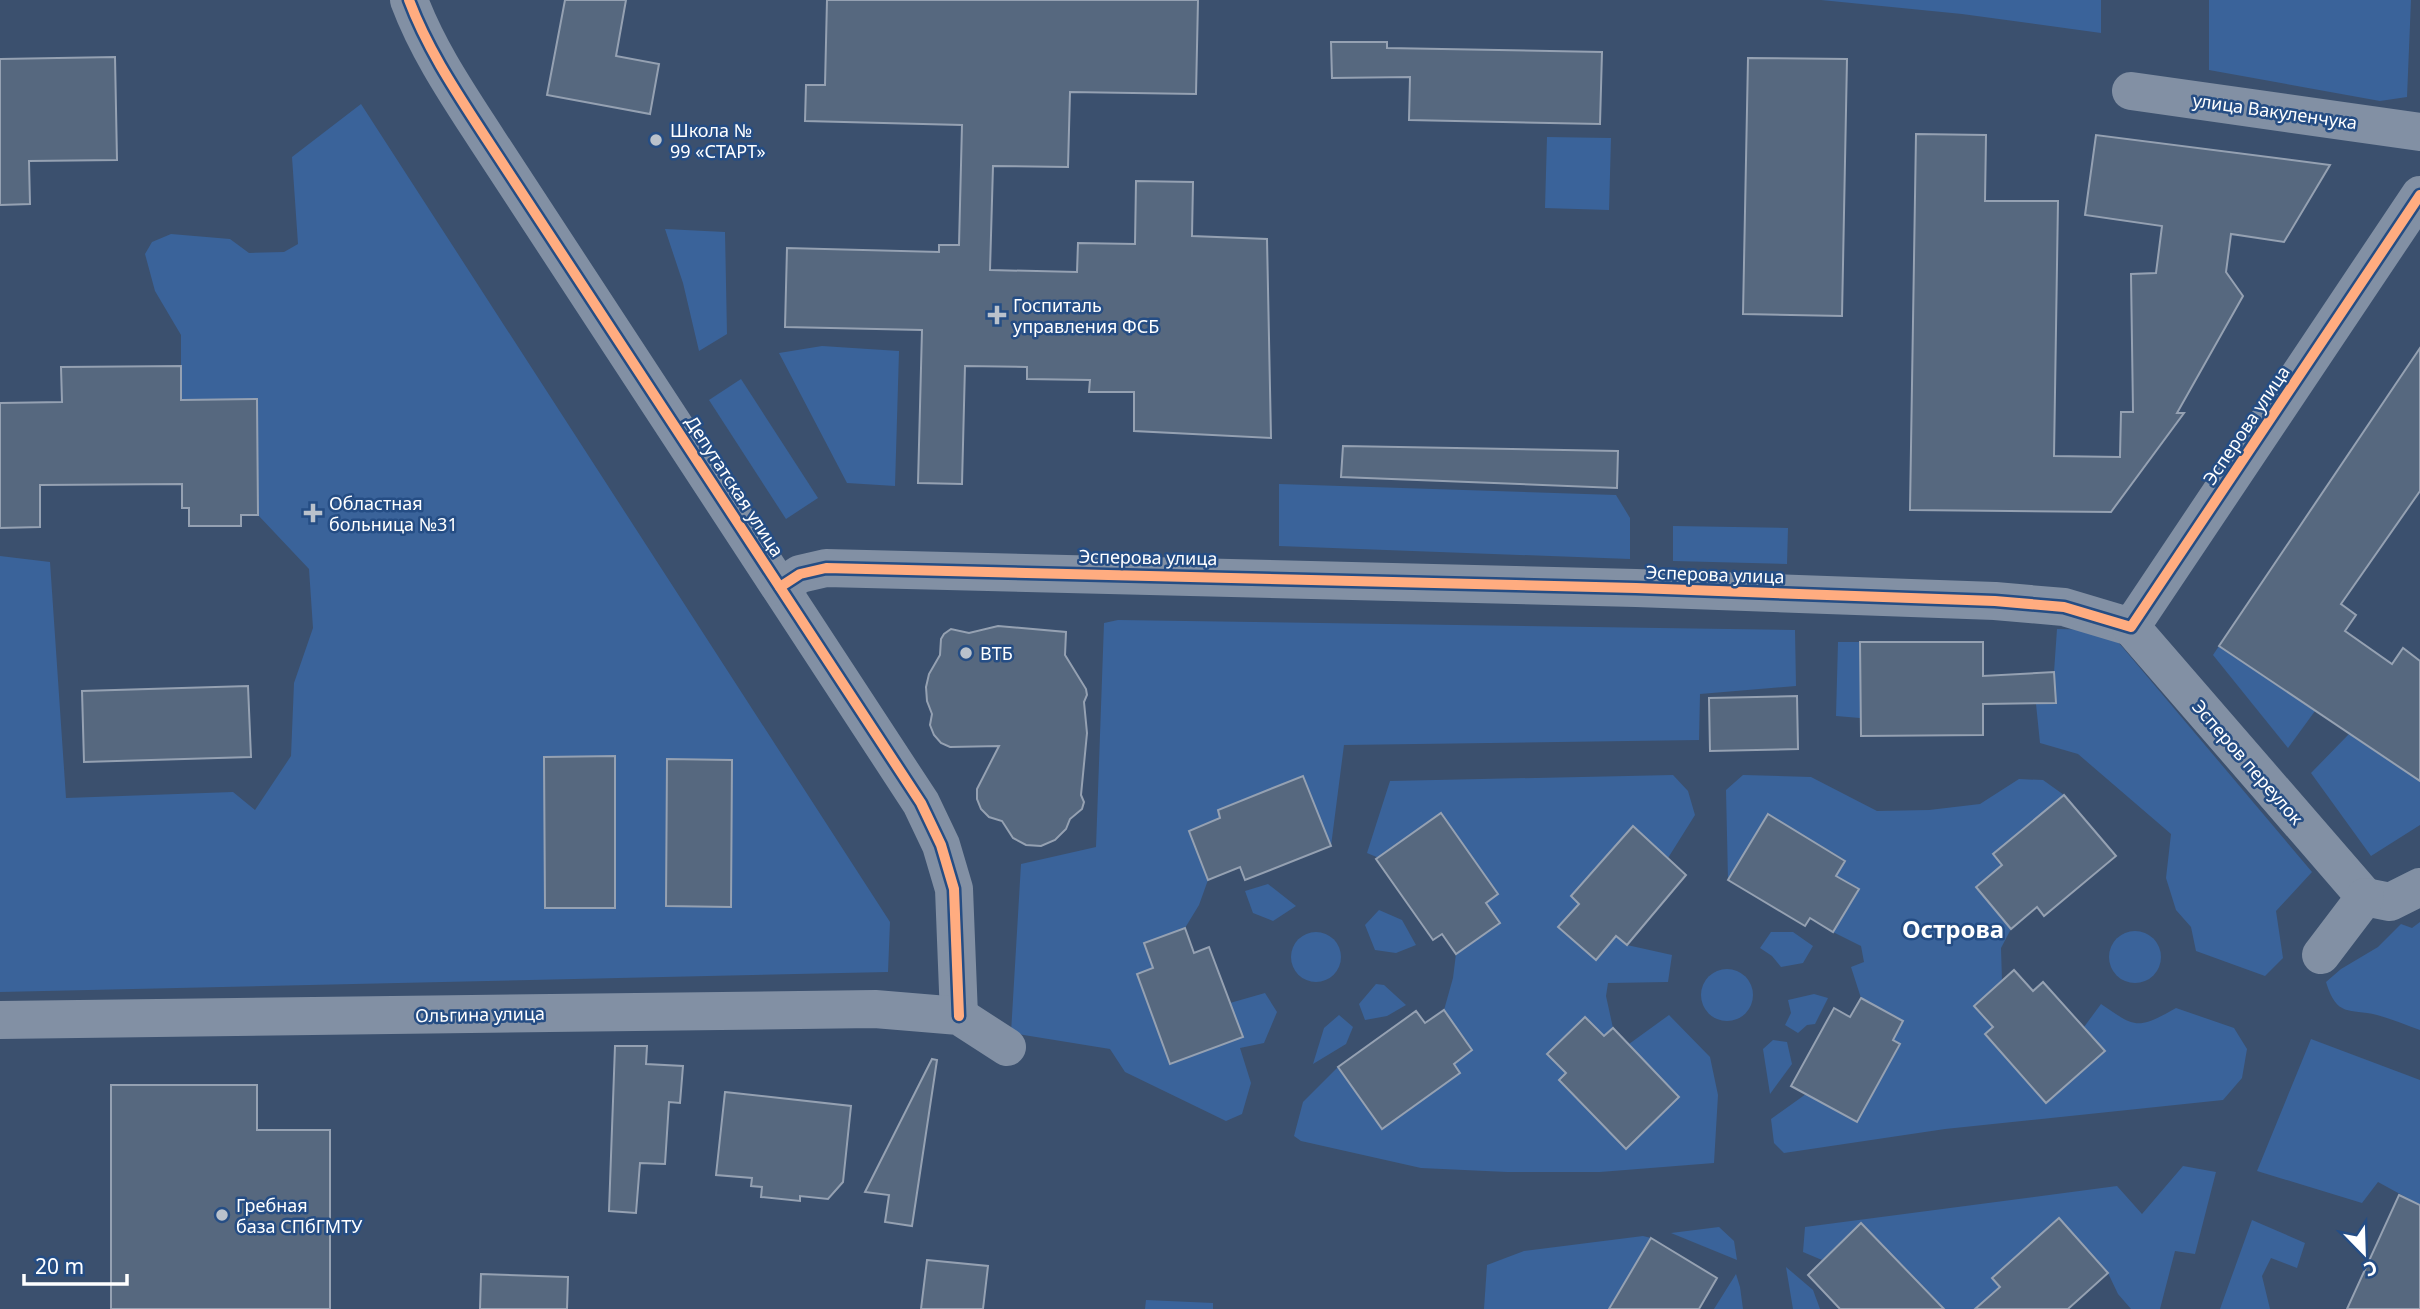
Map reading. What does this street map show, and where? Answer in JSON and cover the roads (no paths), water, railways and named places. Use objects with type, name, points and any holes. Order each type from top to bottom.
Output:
[{"type":"street","name":"Депутатская улица","points":[[409,0],[418,23],[445,73],[481,130],[921,803],[941,845],[954,889],[959,1016]]},
{"type":"street","name":"улица Вакуленчука","points":[[2131,91],[2420,132]]},
{"type":"street","name":"Эсперова улица","points":[[780,587],[800,575],[826,568],[1636,588],[2064,607],[2131,627],[2420,195]]},
{"type":"street","name":"Эсперов переулок","points":[[2131,627],[2365,897]]},
{"type":"street","points":[[2321,955],[2365,897],[2390,902],[2420,887]]},
{"type":"street","name":"Ольгина улица","points":[[0,1020],[875,1009],[959,1016]]},
{"type":"street","points":[[959,1016],[1007,1047]]},
{"type":"place","name":"Школа № 99 «СТАРТ»","points":[[656,140]]},
{"type":"place","name":"Госпиталь управления ФСБ","points":[[997,315]]},
{"type":"place","name":"Областная больница №31","points":[[313,513]]},
{"type":"place","name":"ВТБ","points":[[966,653]]},
{"type":"place","name":"Гребная база СПбГМТУ","points":[[222,1215]]},
{"type":"district","name":"Острова","points":[[1953,928]]}]
